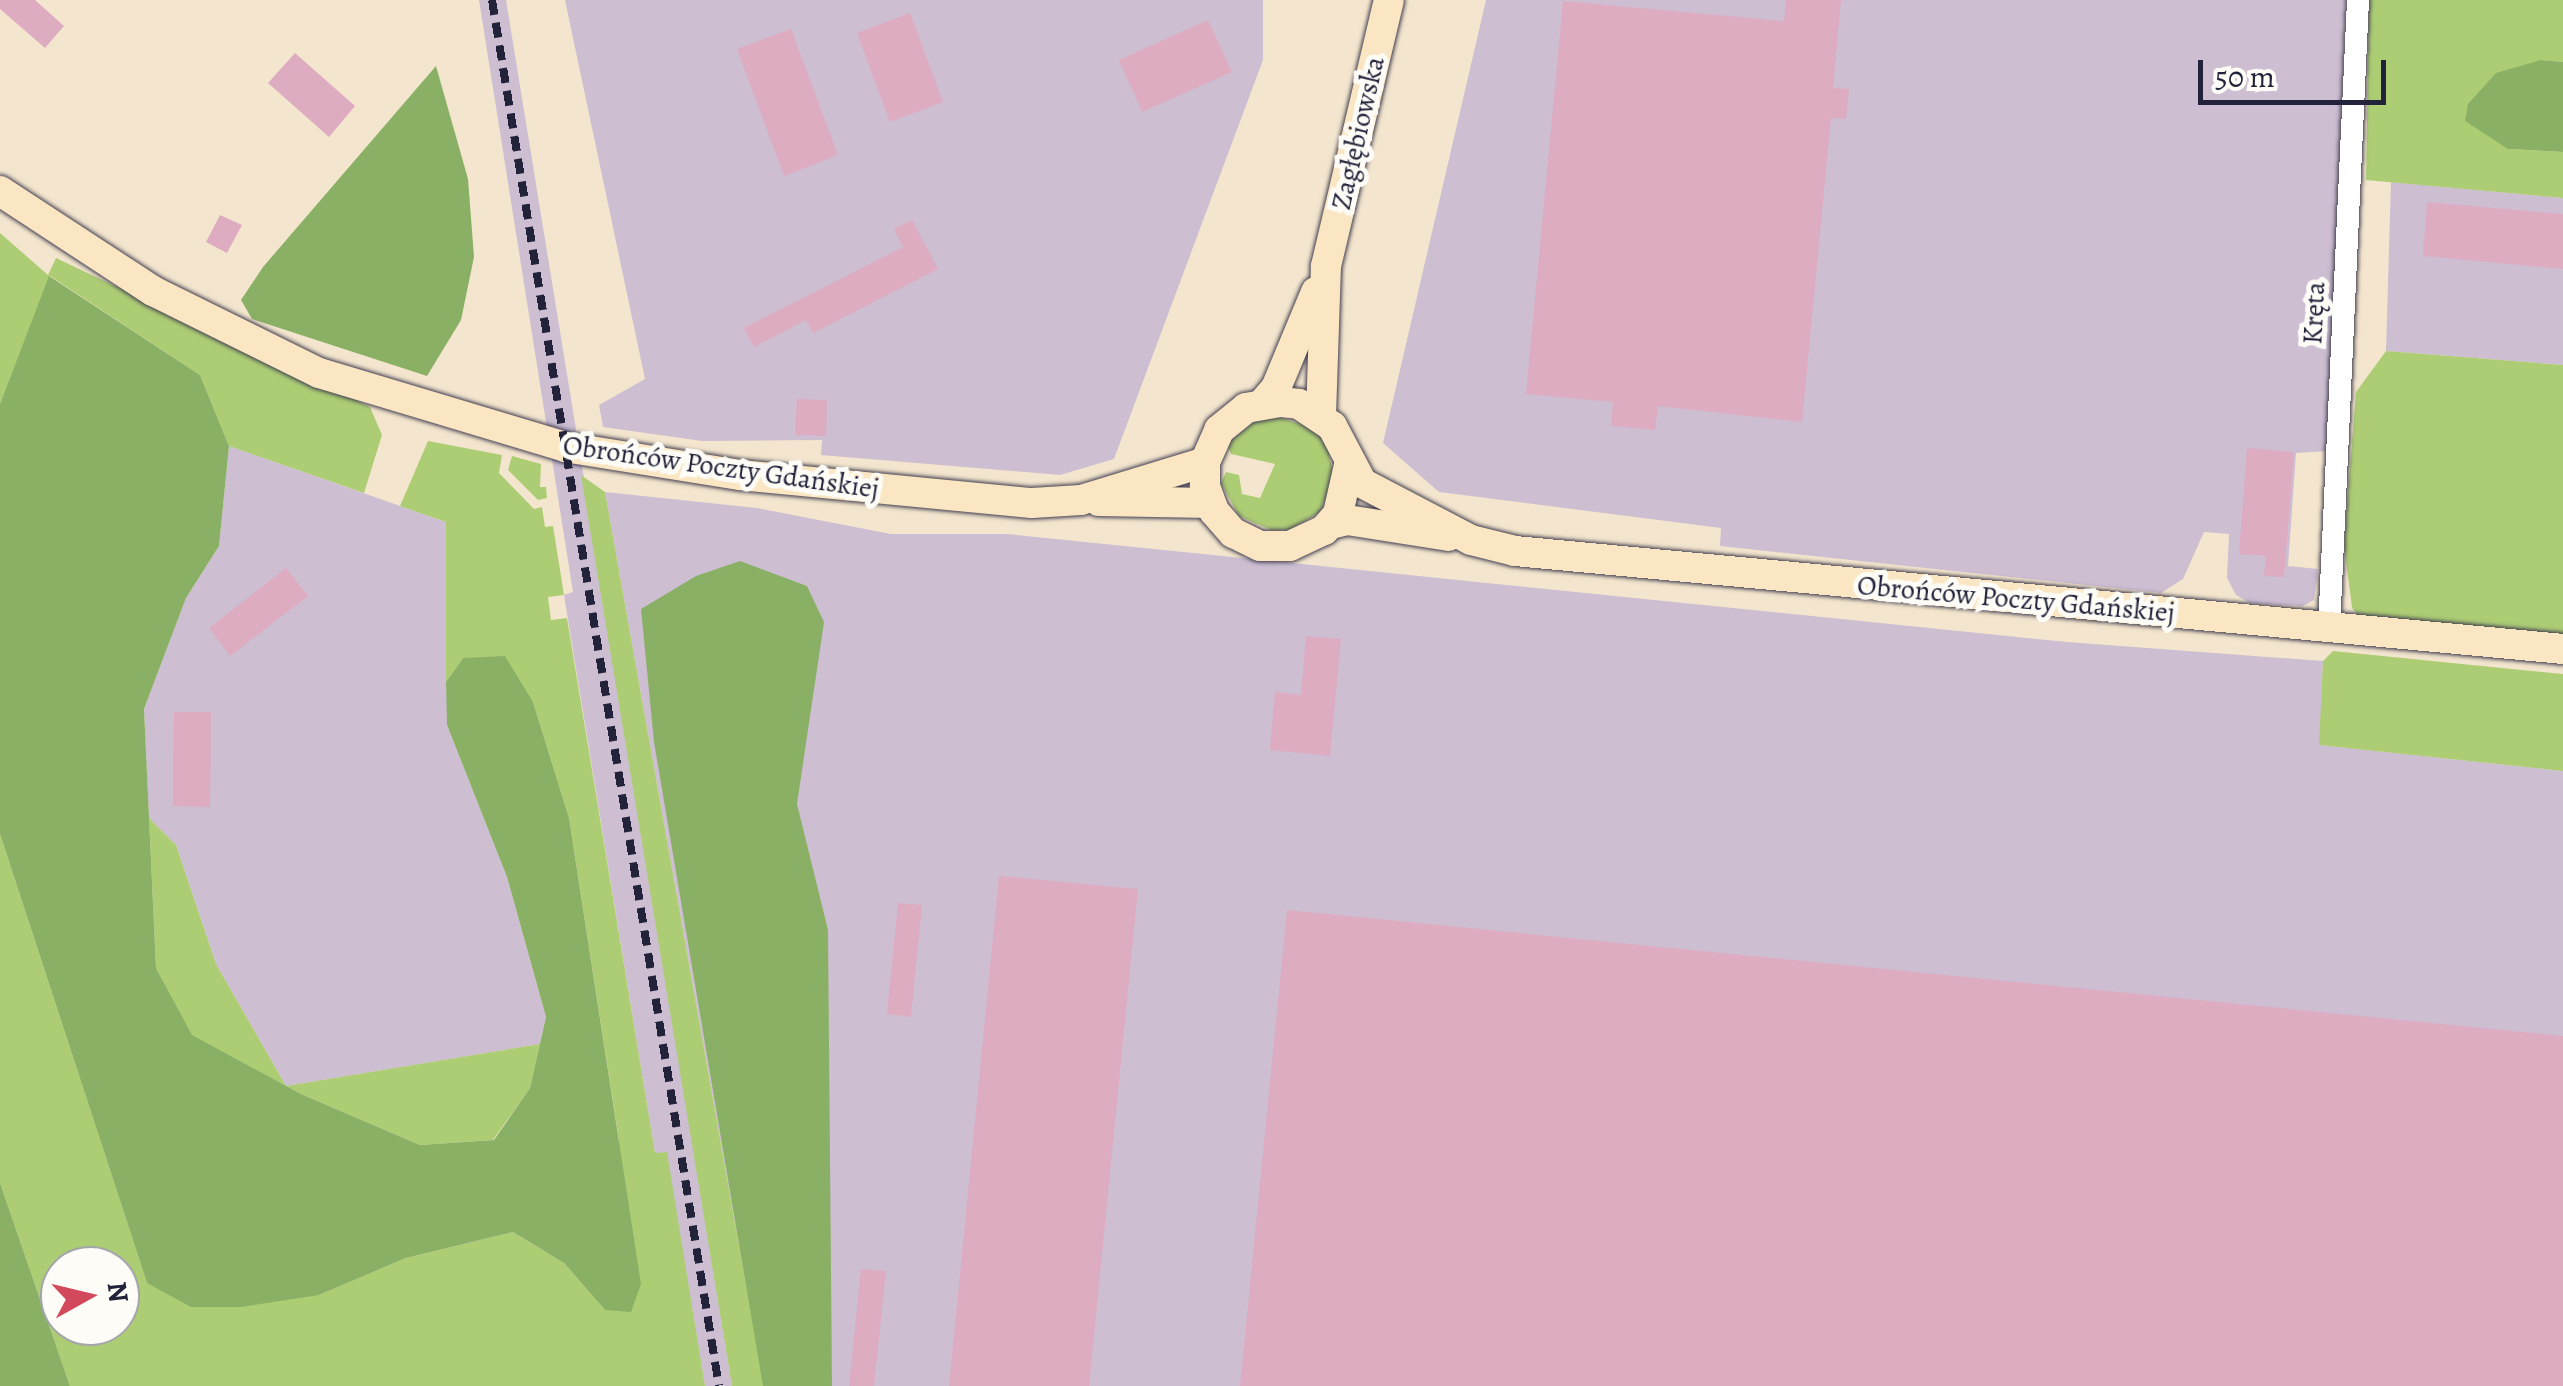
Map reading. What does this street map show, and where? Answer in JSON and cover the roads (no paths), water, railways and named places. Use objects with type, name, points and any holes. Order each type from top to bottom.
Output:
[{"type":"main road","name":"Zagłębiowska","points":[[1263,402],[1276,388],[1326,266],[1388,0]]},
{"type":"main road","name":"Obrońców Poczty Gdańskiej","points":[[0,190],[113,268],[210,322],[319,373],[492,430],[740,475],[1032,503],[1210,503]]},
{"type":"main road","name":"Zagłębiowska","points":[[1321,416],[1326,266]]},
{"type":"main road","points":[[1263,402],[1299,404],[1321,416],[1344,444],[1349,465],[1348,493],[1331,524],[1300,544],[1260,546],[1233,533],[1210,503],[1206,462],[1219,430],[1263,402]]},
{"type":"main road","name":"Obrońców Poczty Gdańskiej","points":[[1081,500],[1206,462]]},
{"type":"main road","name":"Obrońców Poczty Gdańskiej","points":[[1349,465],[1362,482],[1472,540]]},
{"type":"main road","name":"Obrońców Poczty Gdańskiej","points":[[1331,524],[1347,520],[1516,551],[2563,649]]},
{"type":"street","name":"Kręta","points":[[2329,629],[2358,0]]},
{"type":"railway","points":[[492,0],[719,1386]]}]
